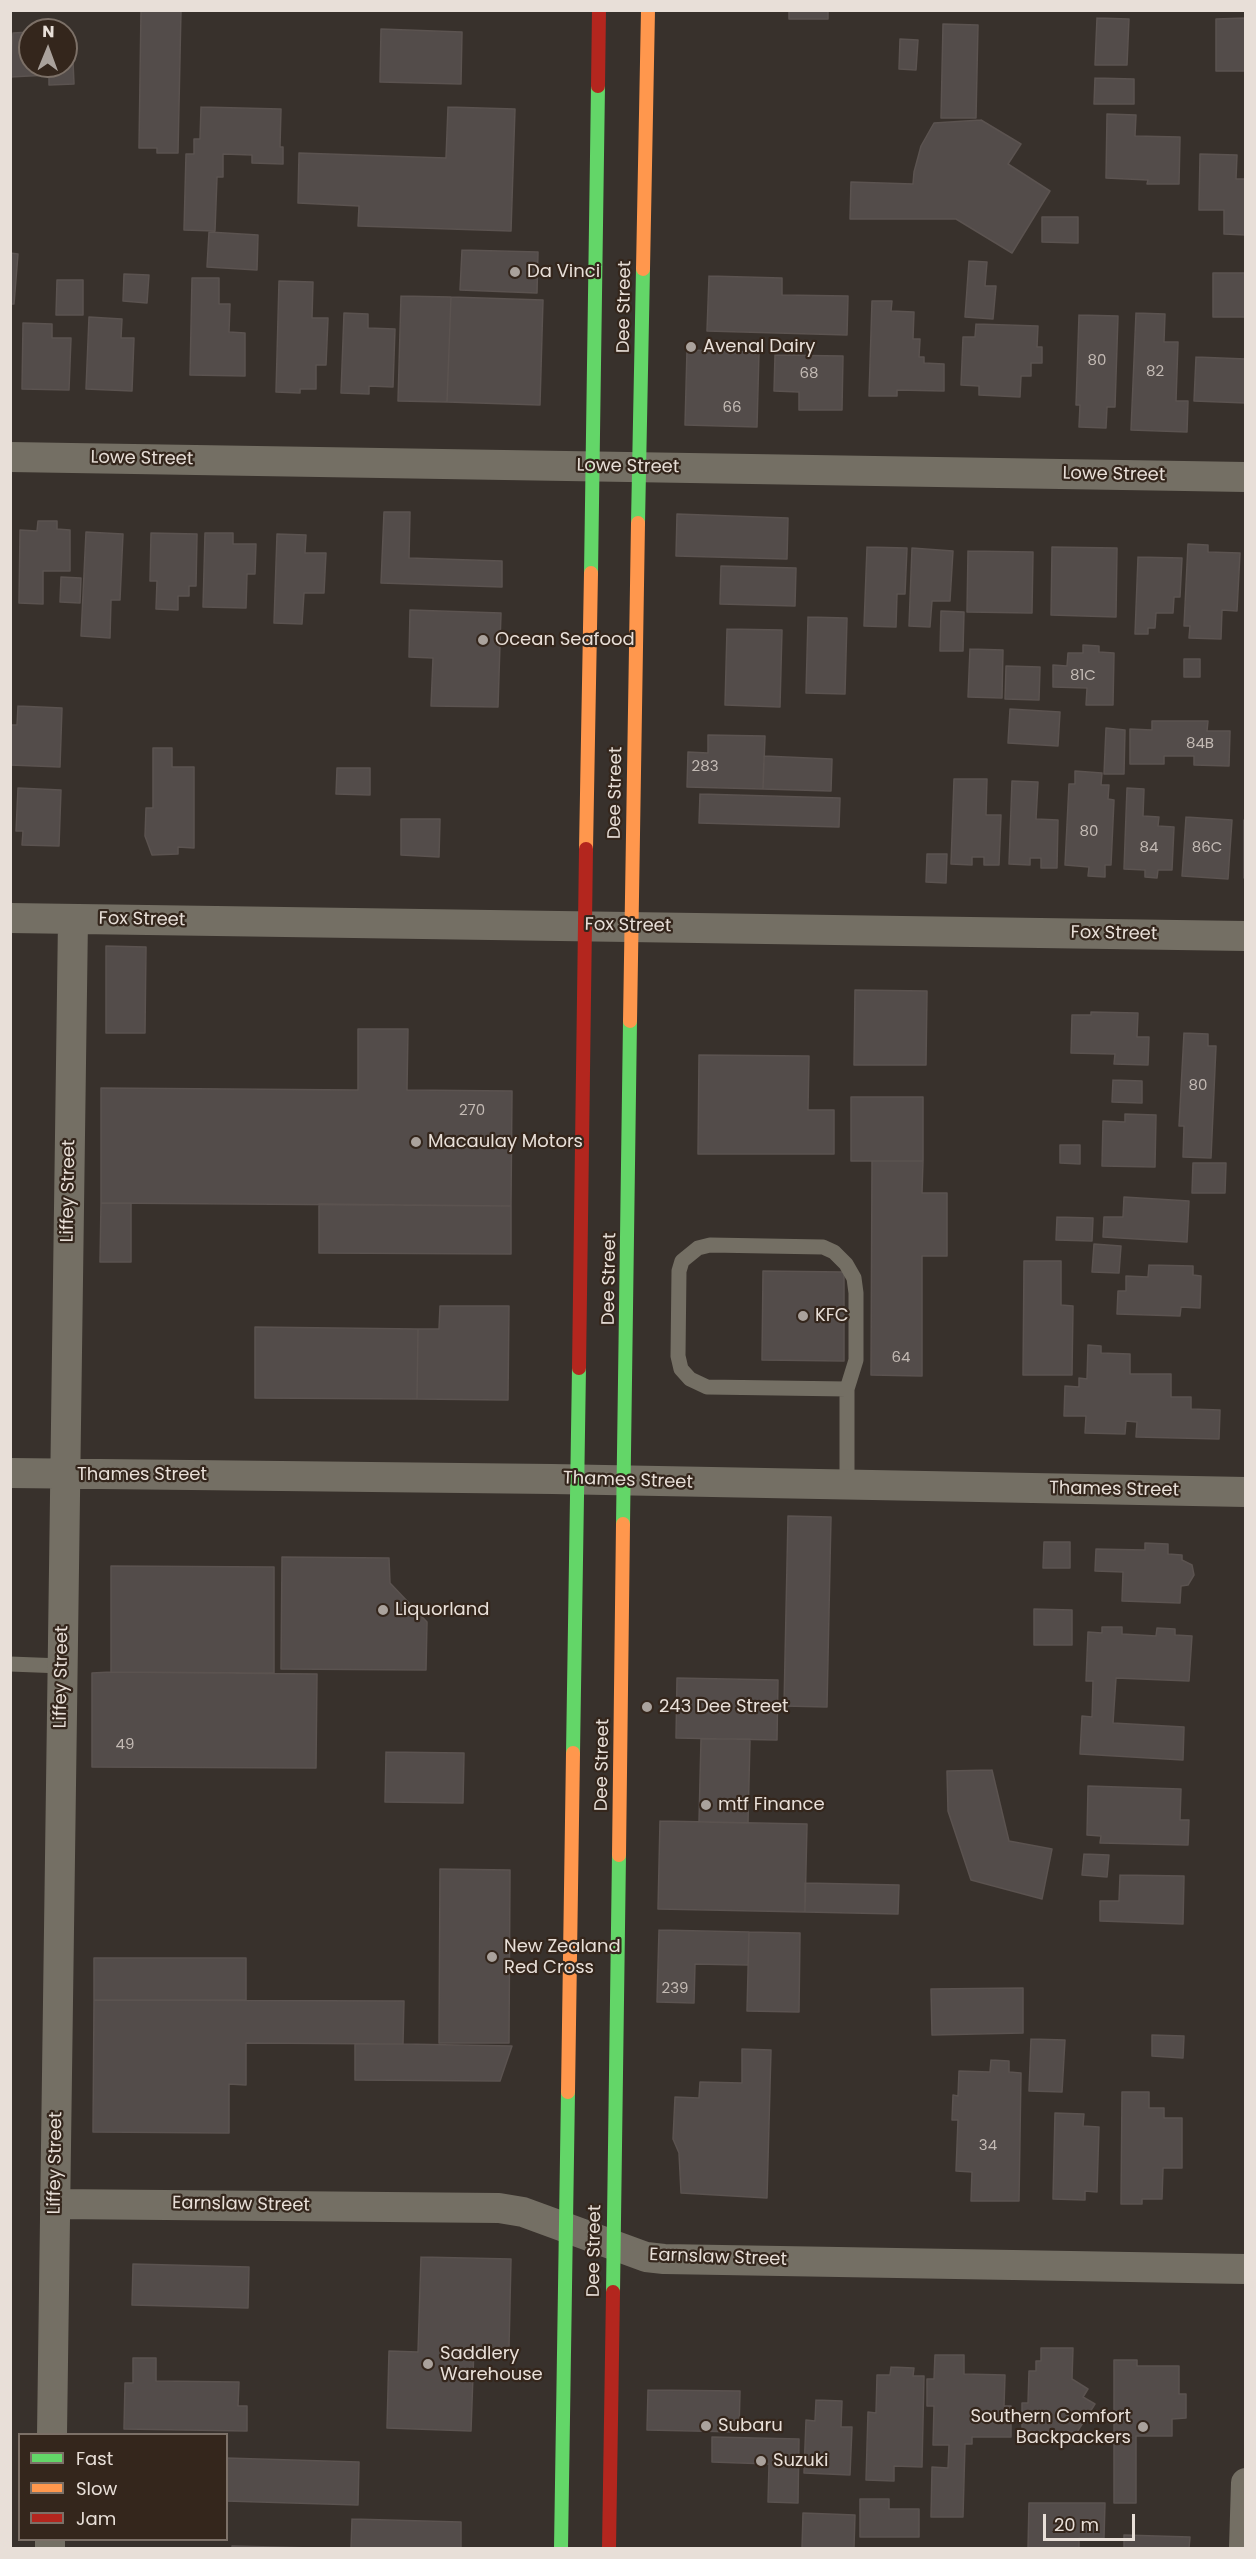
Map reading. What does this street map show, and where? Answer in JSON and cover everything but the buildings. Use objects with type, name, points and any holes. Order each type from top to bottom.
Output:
[{"type":"main road","name":"Dee Street","points":[[561,2548],[568,2228],[599,10]]},
{"type":"main road","name":"Dee Street","points":[[609,2548],[648,10]]},
{"type":"street","name":"Lowe Street","points":[[10,457],[1245,477]]},
{"type":"street","name":"Fox Street","points":[[10,918],[1245,936]]},
{"type":"street","name":"Liffey Street","points":[[52,2433],[73,919]]},
{"type":"street","name":"Thames Street","points":[[10,1473],[577,1479],[625,1482],[1245,1492]]},
{"type":"street","name":"Earnslaw Street","points":[[55,2204],[499,2208],[523,2212],[646,2257],[664,2259],[1245,2269]]},
{"type":"street","points":[[1245,2484],[1245,2548]]},
{"type":"lane","points":[[847,1389],[707,1387],[685,1374],[678,1356],[679,1271],[688,1254],[710,1245],[823,1247],[834,1252],[846,1264],[854,1278],[856,1360],[847,1389],[847,1486]]},
{"type":"lane","points":[[10,1664],[62,1666]]},
{"type":"traffic: fast","points":[[591,573],[598,86]]},
{"type":"traffic: fast","points":[[638,523],[643,269]]},
{"type":"traffic: fast","points":[[623,1524],[630,1021]]},
{"type":"traffic: fast","points":[[573,1753],[579,1368]]},
{"type":"traffic: fast","points":[[613,2292],[619,1855]]},
{"type":"traffic: fast","points":[[561,2548],[568,2092]]},
{"type":"traffic: slow","points":[[643,269],[648,10]]},
{"type":"traffic: slow","points":[[630,1021],[638,523]]},
{"type":"traffic: slow","points":[[586,849],[591,573]]},
{"type":"traffic: slow","points":[[619,1855],[623,1524]]},
{"type":"traffic: slow","points":[[568,2092],[573,1753]]},
{"type":"traffic: jam","points":[[598,86],[599,10]]},
{"type":"traffic: jam","points":[[579,1368],[586,849]]},
{"type":"traffic: jam","points":[[609,2548],[613,2292]]},
{"type":"place","name":"Da Vinci","points":[[515,272]]},
{"type":"place","name":"Avenal Dairy","points":[[691,347]]},
{"type":"place","name":"Ocean Seafood","points":[[483,640]]},
{"type":"place","name":"Macaulay Motors","points":[[416,1142]]},
{"type":"place","name":"KFC","points":[[803,1316]]},
{"type":"place","name":"Liquorland","points":[[383,1610]]},
{"type":"place","name":"243 Dee Street","points":[[647,1707]]},
{"type":"place","name":"mtf Finance","points":[[706,1805]]},
{"type":"place","name":"New Zealand Red Cross","points":[[492,1957]]},
{"type":"place","name":"Saddlery Warehouse","points":[[428,2364]]},
{"type":"place","name":"Subaru","points":[[706,2426]]},
{"type":"place","name":"Southern Comfort Backpackers","points":[[1143,2427]]},
{"type":"place","name":"Suzuki","points":[[761,2461]]}]
